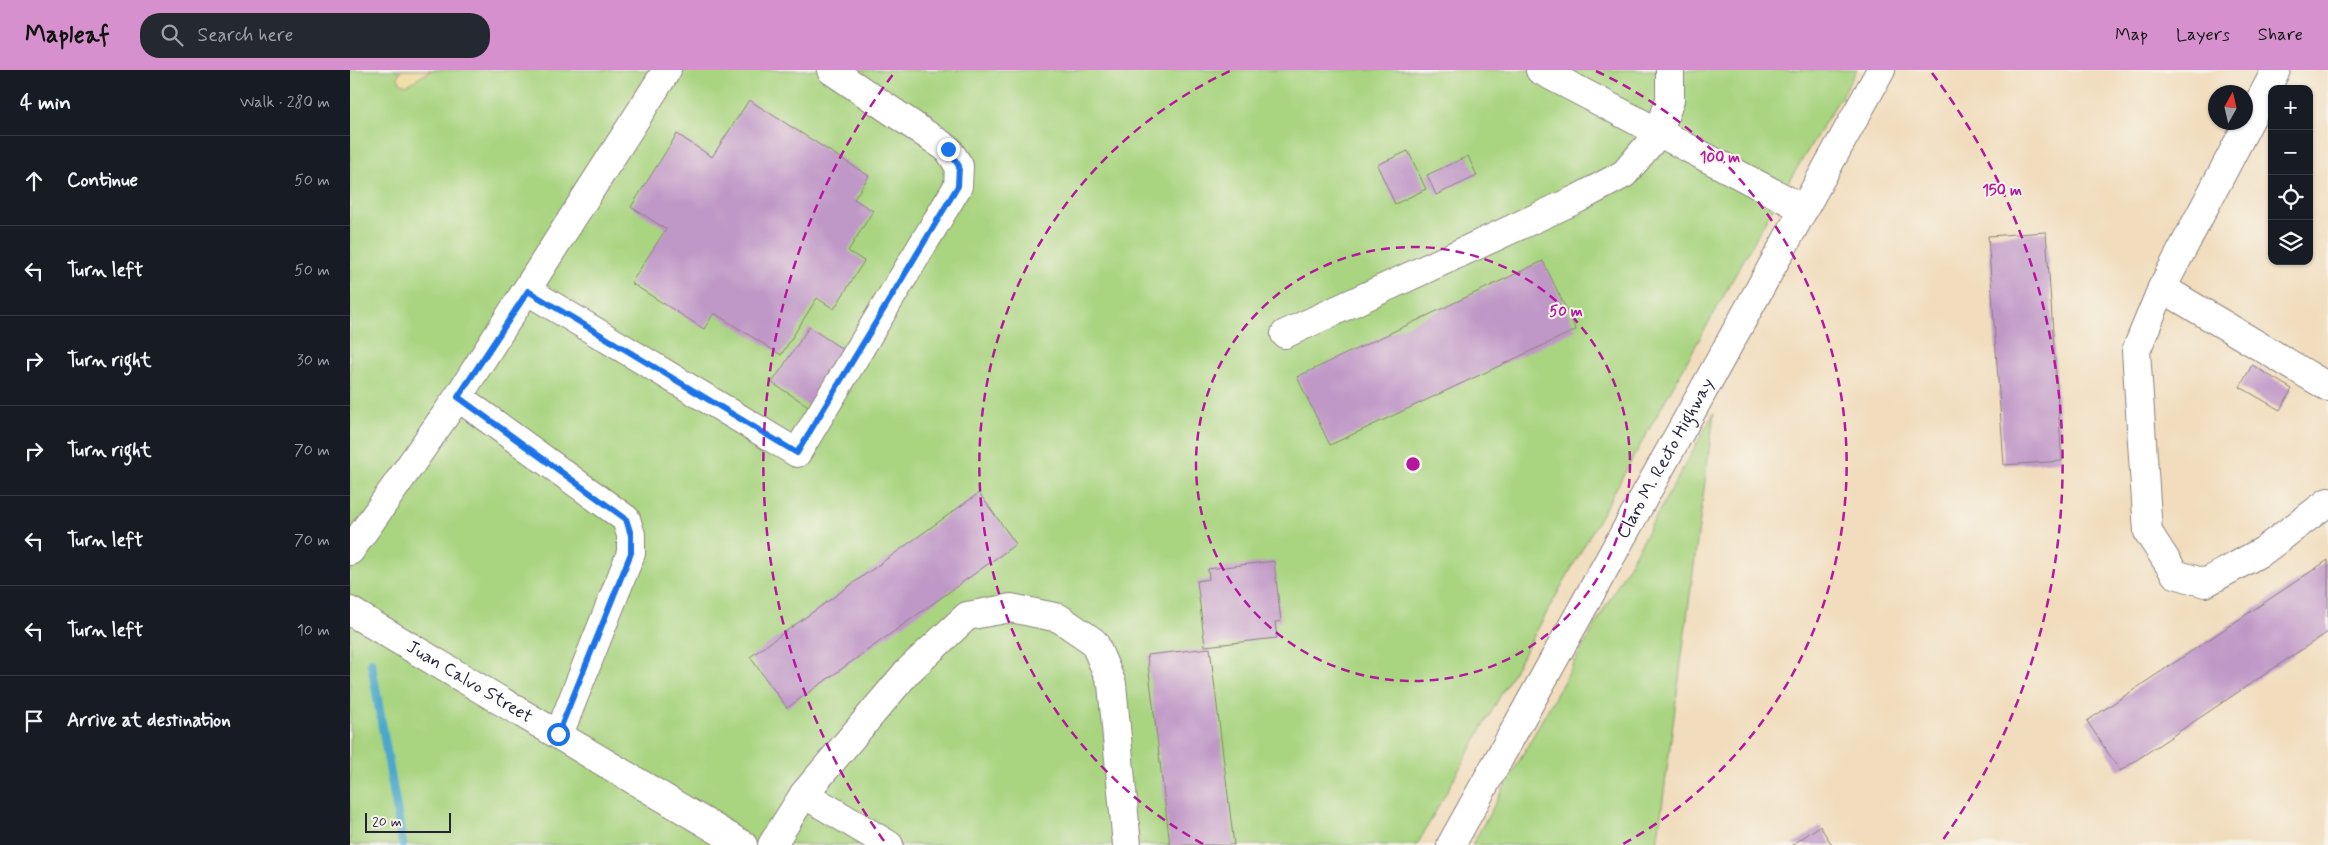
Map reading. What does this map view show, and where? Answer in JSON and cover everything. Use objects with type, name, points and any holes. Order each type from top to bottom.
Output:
[{"type":"main road","points":[[350,551],[458,397],[528,291],[667,70]]},
{"type":"main road","points":[[528,291],[797,453],[958,186],[959,166],[948,149],[831,70]]},
{"type":"main road","points":[[1540,70],[1658,134],[1804,209]]},
{"type":"main road","points":[[1285,334],[1578,198],[1624,174],[1658,134],[1670,100],[1670,70]]},
{"type":"main road","name":"Claro M. Recto Highway","points":[[1451,845],[1881,70]]},
{"type":"main road","points":[[2276,70],[2162,288],[2136,351],[2148,532],[2175,574],[2205,583],[2263,551],[2328,502]]},
{"type":"main road","points":[[2162,288],[2328,387]]},
{"type":"main road","points":[[458,397],[626,519],[631,535],[631,553],[558,734]]},
{"type":"main road","points":[[772,845],[804,794],[908,672],[968,616],[1011,608],[1059,618],[1094,642],[1112,684],[1127,845]]},
{"type":"main road","name":"Juan Calvo Street","points":[[350,611],[743,845]]},
{"type":"main road","points":[[804,794],[889,845]]},
{"type":"green space","points":[[350,70],[1857,70],[1772,209],[1417,845],[350,845]]},
{"type":"green space","points":[[1714,413],[1657,845],[1472,845]]},
{"type":"sand","points":[[401,70],[432,70],[407,85],[401,83],[397,77]]},
{"type":"building","points":[[749,100],[869,176],[854,199],[873,211],[848,251],[864,261],[834,309],[817,298],[781,355],[714,313],[704,329],[631,283],[666,229],[631,207],[677,134],[712,157]]},
{"type":"building","points":[[1408,151],[1426,189],[1395,204],[1377,165]]},
{"type":"building","points":[[1468,156],[1477,176],[1436,195],[1427,175]]},
{"type":"building","points":[[2046,232],[2062,461],[2004,465],[1988,236]]},
{"type":"building","points":[[1543,261],[1576,330],[1330,445],[1297,377]]},
{"type":"building","points":[[809,327],[847,352],[810,407],[772,383]]},
{"type":"building","points":[[2252,365],[2292,389],[2280,410],[2240,387]]},
{"type":"building","points":[[979,493],[1016,544],[787,708],[750,657]]},
{"type":"building","points":[[2328,560],[2328,632],[2120,771],[2087,721]]},
{"type":"building","points":[[1274,561],[1281,621],[1275,622],[1277,638],[1205,646],[1197,581],[1209,579],[1208,569]]},
{"type":"building","points":[[1210,648],[1234,845],[1170,845],[1147,655]]},
{"type":"building","points":[[1820,826],[1832,845],[1792,845]]},
{"type":"waterway","points":[[371,662],[403,845]]},
{"type":"route","points":[[558,734],[631,553],[631,535],[626,519],[458,397],[528,291],[797,453],[958,186],[959,166],[948,149]]}]
